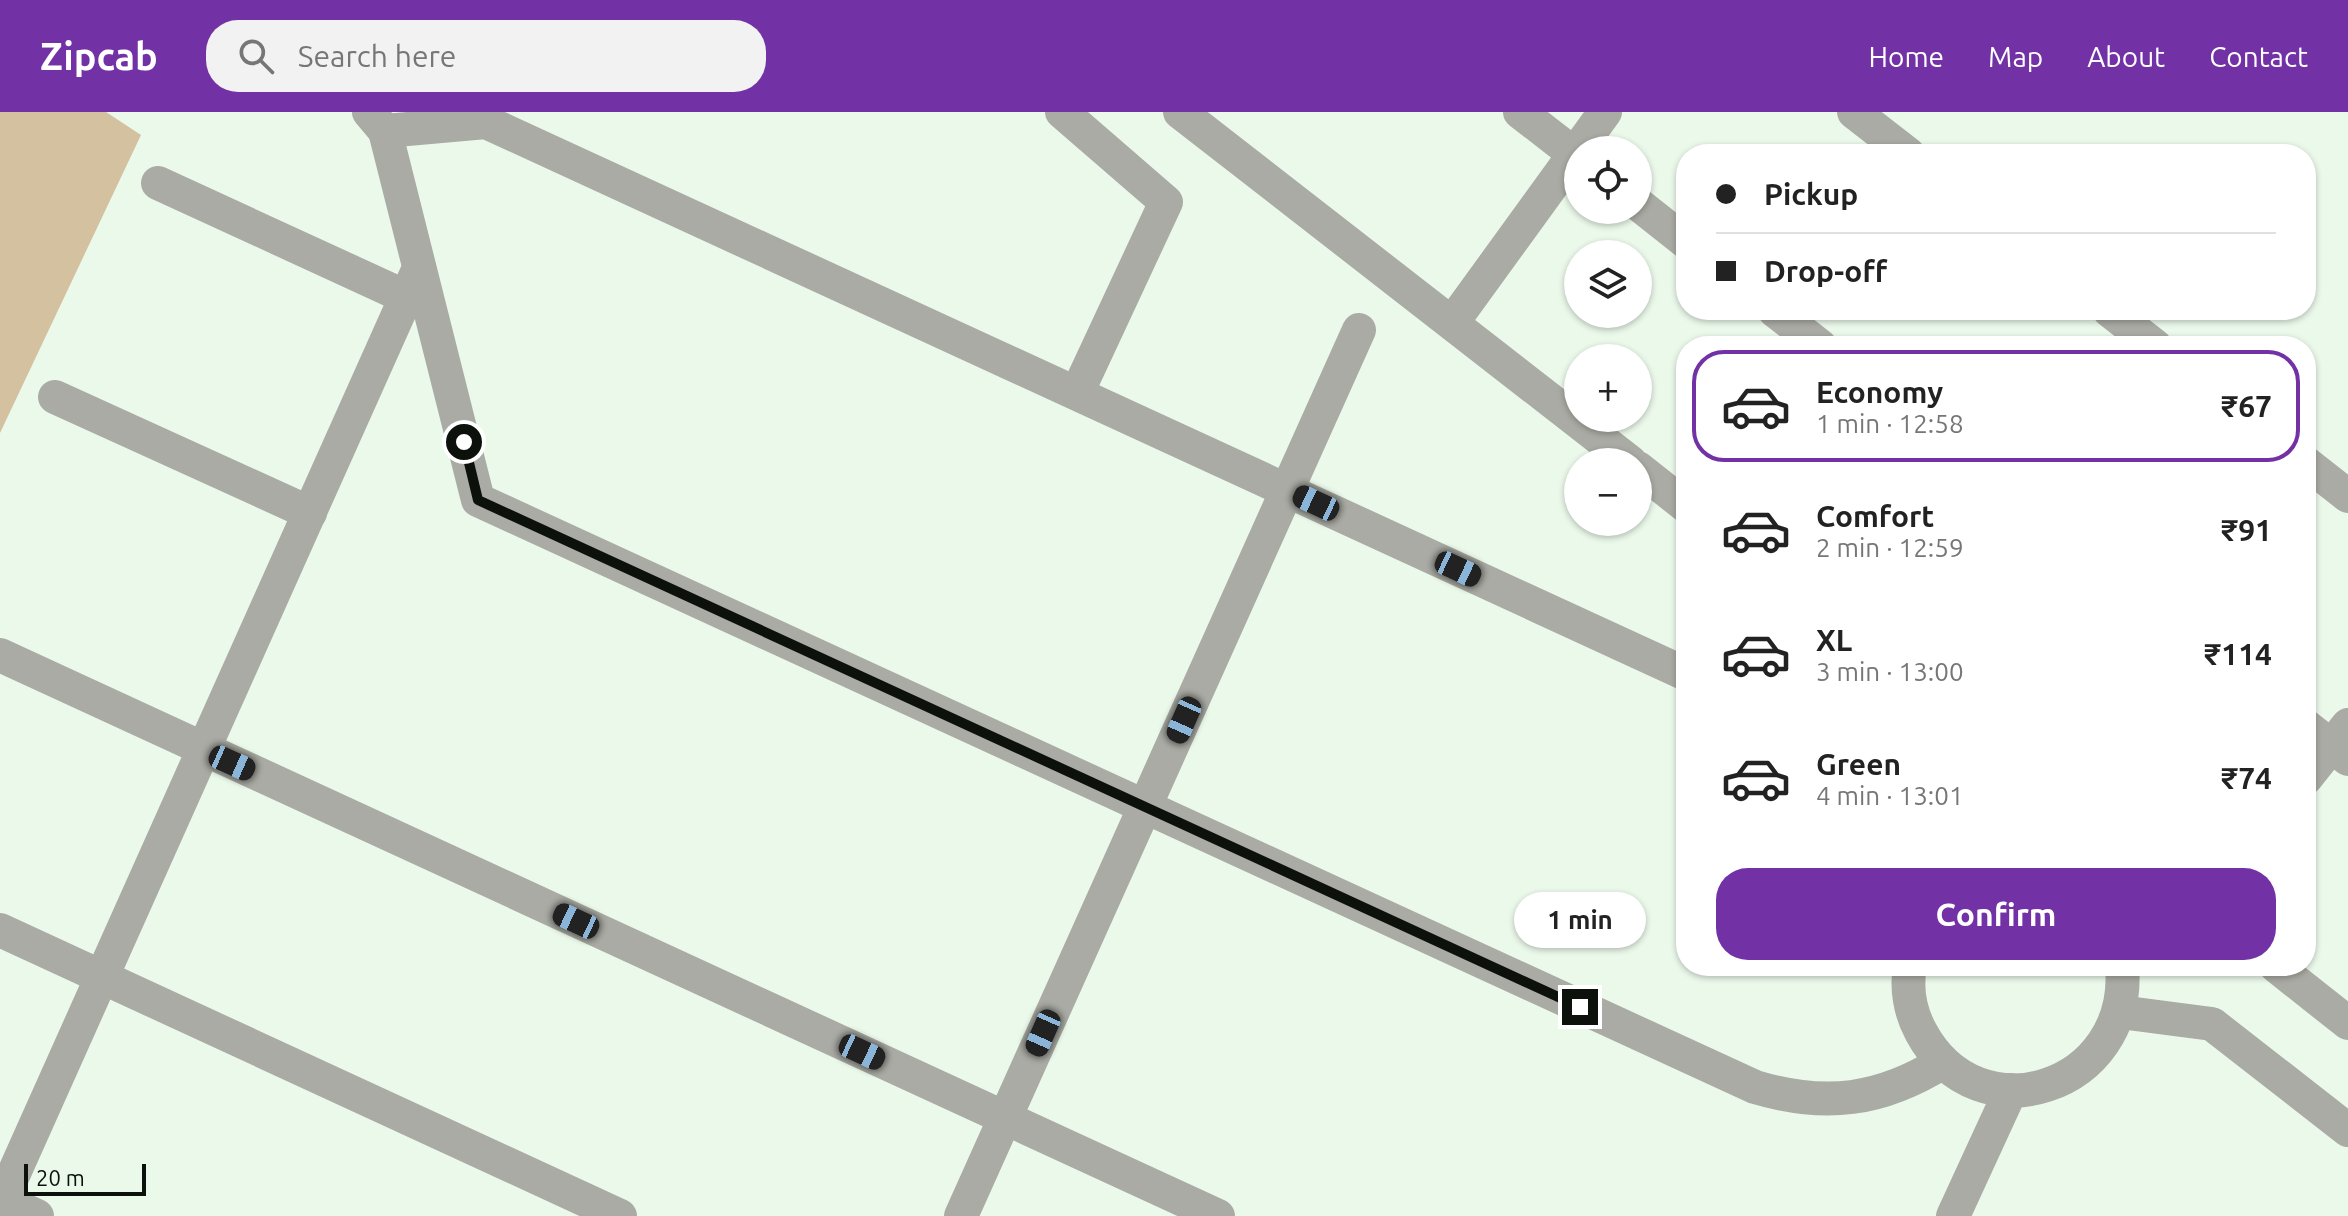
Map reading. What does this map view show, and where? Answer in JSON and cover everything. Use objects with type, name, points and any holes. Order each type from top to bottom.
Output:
[{"type":"street","points":[[1062,112],[1166,202],[1077,393]]},
{"type":"street","points":[[1180,112],[1612,448]]},
{"type":"street","points":[[1520,112],[1564,147]]},
{"type":"street","points":[[1589,136],[1605,112]]},
{"type":"street","points":[[1854,112],[1895,144]]},
{"type":"street","points":[[1676,669],[486,122],[377,121],[413,283],[478,500],[1755,1087],[1797,1098],[1841,1099],[1895,1088],[1943,1062]]},
{"type":"street","points":[[1452,323],[1564,172]]},
{"type":"street","points":[[158,183],[413,283]]},
{"type":"street","points":[[1652,215],[1676,234]]},
{"type":"street","points":[[37,1216],[1,1199],[413,283]]},
{"type":"street","points":[[1787,320],[1807,336]]},
{"type":"street","points":[[2122,320],[2142,336]]},
{"type":"street","points":[[961,1216],[1359,330]]},
{"type":"street","points":[[55,397],[310,513]]},
{"type":"street","points":[[2316,471],[2348,496]]},
{"type":"street","points":[[1652,479],[1676,498]]},
{"type":"street","points":[[0,655],[1218,1216]]},
{"type":"street","points":[[2316,764],[2333,739]]},
{"type":"street","points":[[0,930],[620,1216]]},
{"type":"street","points":[[1910,976],[1909,999],[1916,1023],[1927,1044],[1943,1062],[1966,1078],[2011,1090],[2046,1086],[2071,1075],[2093,1058],[2109,1037],[2120,1012],[2123,976]]},
{"type":"street","points":[[2289,976],[2348,1023]]},
{"type":"street","points":[[2120,1012],[2212,1024],[2348,1130]]},
{"type":"street","points":[[1953,1216],[2011,1090]]},
{"type":"shaded area","points":[[0,112],[106,112],[141,135],[0,433]]},
{"type":"route","points":[[464,442],[478,500],[1580,1007]]}]
